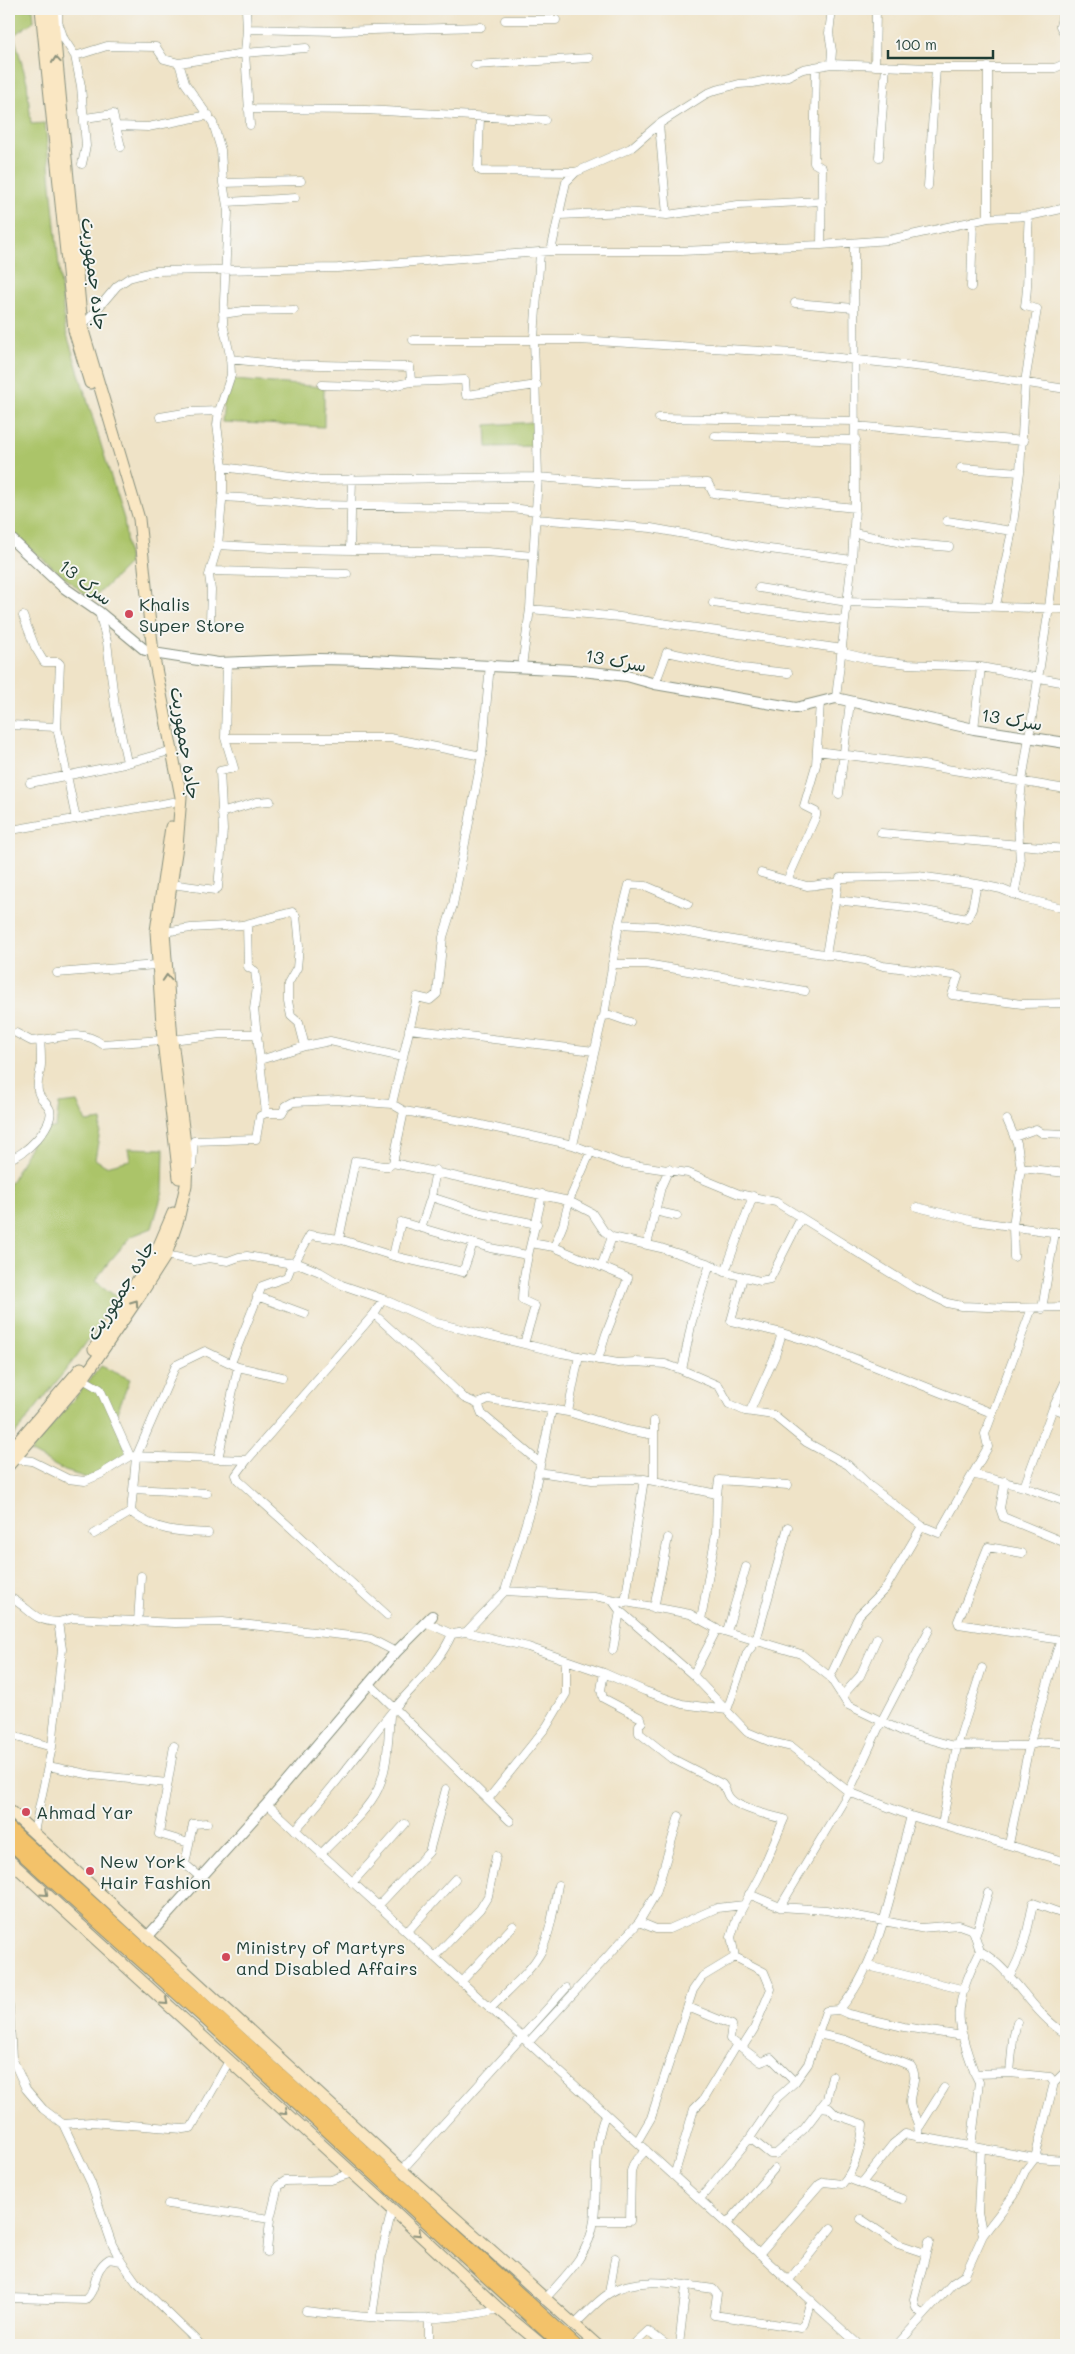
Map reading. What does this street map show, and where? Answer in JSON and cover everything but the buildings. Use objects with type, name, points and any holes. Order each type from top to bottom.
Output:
[{"type":"main road","name":"جاده جمهوریت","points":[[10,1455],[83,1379],[143,1291],[166,1255],[178,1220],[186,1185],[186,1160],[156,965],[156,932],[174,794],[168,750],[149,651],[132,520],[74,330],[41,9]]},
{"type":"main road","name":"جاده جمهوریت","points":[[52,9],[82,327],[139,519],[149,651]]},
{"type":"main road","name":"جاده جمهوریت","points":[[10,1455],[78,1374],[158,1248],[173,1213],[179,1182],[168,1040],[164,932],[177,846],[181,797],[168,750]]},
{"type":"main road","points":[[9,1810],[544,2300],[597,2345]]},
{"type":"main road","points":[[9,1828],[575,2345]]},
{"type":"main road","points":[[9,1842],[208,2021],[561,2345]]},
{"type":"main road","points":[[9,1860],[499,2309],[542,2345]]},
{"type":"main road","points":[[1062,2345],[1066,2340]]},
{"type":"street","points":[[58,9],[58,22],[64,39],[74,56],[85,118],[86,146],[82,164]]},
{"type":"street","points":[[246,9],[245,53],[250,125]]},
{"type":"street","points":[[831,64],[832,51],[829,33],[832,9]]},
{"type":"street","points":[[876,9],[876,66]]},
{"type":"street","points":[[1064,9],[1060,26],[1066,37]]},
{"type":"street","points":[[505,20],[556,20]]},
{"type":"street","points":[[247,29],[334,31],[481,27]]},
{"type":"street","points":[[74,56],[108,46],[156,47],[164,59],[179,63],[245,53],[306,48]]},
{"type":"street","points":[[475,66],[589,58]]},
{"type":"street","points":[[551,251],[566,182],[576,172],[631,148],[659,124],[706,94],[716,90],[788,76],[803,69],[831,64],[936,68],[1055,68],[1066,62]]},
{"type":"street","points":[[179,63],[185,83],[214,123],[221,150],[223,183],[228,211],[223,314],[231,375],[219,411],[217,425],[223,467],[222,497],[218,545],[209,574],[212,590],[210,622]]},
{"type":"street","points":[[879,157],[886,66]]},
{"type":"street","points":[[816,67],[814,163],[822,168],[821,245]]},
{"type":"street","points":[[988,67],[988,218]]},
{"type":"street","points":[[928,186],[936,68]]},
{"type":"street","points":[[248,109],[366,110],[545,120]]},
{"type":"street","points":[[85,118],[113,114],[121,147]]},
{"type":"street","points":[[116,126],[148,127],[208,115]]},
{"type":"street","points":[[480,117],[478,169],[481,171],[576,172]]},
{"type":"street","points":[[659,124],[667,215]]},
{"type":"street","points":[[223,183],[301,181]]},
{"type":"street","points":[[227,202],[295,198]]},
{"type":"street","points":[[560,215],[624,212],[667,215],[738,205],[822,201]]},
{"type":"street","points":[[82,327],[117,286],[129,278],[155,271],[338,268],[551,251],[681,251],[854,243],[889,240],[988,218],[1029,216],[1066,208]]},
{"type":"street","points":[[996,605],[1012,531],[1024,441],[1025,382],[1037,309],[1025,306],[1028,266],[1026,241],[1029,216]]},
{"type":"street","points":[[971,287],[973,221]]},
{"type":"street","points":[[836,698],[852,560],[855,508],[854,243]]},
{"type":"street","points":[[522,666],[530,610],[537,515],[537,386],[534,338],[540,253]]},
{"type":"street","points":[[795,303],[854,308]]},
{"type":"street","points":[[223,314],[243,311],[294,310]]},
{"type":"street","points":[[413,340],[534,338],[640,342],[854,359],[1066,389]]},
{"type":"street","points":[[230,359],[275,364],[410,367],[411,382]]},
{"type":"street","points":[[322,385],[387,387],[411,382],[465,380],[466,395],[537,386]]},
{"type":"street","points":[[160,417],[190,412],[219,411]]},
{"type":"street","points":[[659,418],[856,423],[1024,441]]},
{"type":"street","points":[[715,436],[856,440]]},
{"type":"street","points":[[1012,894],[1015,891],[1020,864],[1018,823],[1022,782],[1049,608],[1066,460]]},
{"type":"street","points":[[223,467],[321,480],[538,477],[622,484],[708,483],[713,493],[855,508]]},
{"type":"street","points":[[961,468],[1020,472]]},
{"type":"street","points":[[350,550],[352,479]]},
{"type":"street","points":[[222,497],[275,500],[314,505],[511,508],[537,515],[651,528],[762,548],[852,560]]},
{"type":"street","points":[[947,521],[1012,531]]},
{"type":"street","points":[[854,533],[902,543],[949,547]]},
{"type":"street","name":"سرک 13","points":[[9,537],[64,587],[149,651],[227,663],[318,659],[490,664],[627,676],[655,684],[796,708],[836,698],[974,729],[1066,743]]},
{"type":"street","points":[[1057,540],[1066,541]]},
{"type":"street","points":[[218,545],[478,552],[533,556]]},
{"type":"street","points":[[211,571],[347,574]]},
{"type":"street","points":[[759,588],[847,602],[996,605],[1066,609]]},
{"type":"street","points":[[713,604],[845,621]]},
{"type":"street","points":[[530,610],[620,617],[842,649],[844,653],[873,660],[942,667],[981,667],[1038,676],[1066,683]]},
{"type":"street","points":[[99,612],[107,642],[115,706],[127,762]]},
{"type":"street","points":[[23,616],[35,648],[44,662],[58,662],[60,664],[57,727],[76,819]]},
{"type":"street","points":[[655,684],[668,652],[742,668],[788,674]]},
{"type":"street","points":[[171,884],[215,890],[218,888],[223,830],[220,771],[234,768],[225,738],[227,663]]},
{"type":"street","points":[[392,1104],[417,997],[430,1000],[437,994],[443,937],[453,904],[482,756],[490,664]]},
{"type":"street","points":[[974,729],[981,667]]},
{"type":"street","points":[[787,881],[816,816],[816,812],[804,806],[811,787],[817,751],[820,702]]},
{"type":"street","points":[[839,794],[850,702]]},
{"type":"street","points":[[9,725],[57,727]]},
{"type":"street","points":[[225,738],[390,738],[482,756]]},
{"type":"street","points":[[30,783],[127,762],[168,750]]},
{"type":"street","points":[[817,751],[1066,789]]},
{"type":"street","points":[[221,814],[257,802],[270,801]]},
{"type":"street","points":[[17,828],[174,802]]},
{"type":"street","points":[[881,833],[1066,849]]},
{"type":"street","points":[[761,873],[807,886],[814,886],[820,883],[838,883]]},
{"type":"street","points":[[826,955],[840,878],[918,876],[977,884],[1002,888],[1012,894],[1066,909]]},
{"type":"street","points":[[573,1145],[594,1051],[604,1016],[619,924],[629,884],[646,886],[688,904]]},
{"type":"street","points":[[835,900],[916,909],[967,919],[977,884]]},
{"type":"street","points":[[164,932],[247,924],[292,912],[296,916],[299,946],[298,968],[288,984],[288,1001],[291,1016],[298,1023],[305,1046]]},
{"type":"street","points":[[247,924],[248,967],[255,971],[257,978],[254,1009],[266,1113]]},
{"type":"street","points":[[619,924],[656,926],[953,975],[958,977],[952,995],[1022,1004],[1066,1002]]},
{"type":"street","points":[[612,964],[668,968],[805,991]]},
{"type":"street","points":[[57,973],[156,965]]},
{"type":"street","points":[[604,1016],[610,1015],[630,1022]]},
{"type":"street","points":[[409,1029],[594,1051]]},
{"type":"street","points":[[16,1033],[32,1041],[40,1041],[52,1037],[90,1036],[102,1044],[168,1040],[220,1034],[258,1034]]},
{"type":"street","points":[[9,1158],[17,1157],[23,1152],[47,1128],[51,1120],[50,1108],[38,1092],[38,1075],[41,1066],[40,1041]]},
{"type":"street","points":[[260,1060],[305,1046],[330,1041],[402,1057]]},
{"type":"street","points":[[186,1175],[192,1165],[194,1141],[256,1139],[260,1116],[266,1113],[282,1113],[286,1106],[293,1102],[338,1100],[392,1104],[404,1111],[468,1122],[573,1145],[620,1163],[688,1173],[739,1194],[776,1202],[913,1287],[947,1303],[962,1306],[1042,1309],[1066,1307]]},
{"type":"street","points":[[393,1163],[404,1111]]},
{"type":"street","points":[[1007,1120],[1014,1137],[1021,1168],[1013,1226],[1014,1258]]},
{"type":"street","points":[[1014,1137],[1036,1128],[1042,1133],[1066,1134]]},
{"type":"street","points":[[554,1247],[563,1225],[569,1201],[591,1151]]},
{"type":"street","points":[[339,1239],[355,1161],[384,1166],[389,1166],[393,1163],[436,1170],[569,1201],[585,1207],[592,1213],[604,1231],[612,1237],[632,1243],[647,1244],[710,1264],[725,1272],[760,1281],[770,1279],[801,1218]]},
{"type":"street","points":[[1021,1168],[1066,1173]]},
{"type":"street","points":[[647,1244],[661,1187],[669,1169]]},
{"type":"street","points":[[420,1228],[431,1197],[436,1170]]},
{"type":"street","points":[[524,1344],[535,1306],[522,1300],[527,1255],[537,1224],[542,1194]]},
{"type":"street","points":[[725,1272],[753,1196]]},
{"type":"street","points":[[431,1197],[481,1213],[537,1224]]},
{"type":"street","points":[[917,1207],[974,1221],[1066,1234]]},
{"type":"street","points":[[654,1211],[677,1216]]},
{"type":"street","points":[[393,1256],[401,1222],[473,1243],[527,1255]]},
{"type":"street","points":[[1042,1309],[1055,1232]]},
{"type":"street","points":[[218,1459],[234,1365],[257,1296],[265,1284],[287,1277],[291,1267],[298,1263],[310,1235],[339,1239],[393,1256],[463,1272],[473,1243]]},
{"type":"street","points":[[601,1267],[612,1237]]},
{"type":"street","points":[[531,1243],[554,1247],[628,1278],[598,1360]]},
{"type":"street","points":[[166,1255],[194,1261],[209,1258],[228,1261],[248,1256],[287,1263],[298,1263],[320,1272],[342,1285],[383,1298],[437,1323],[598,1360],[618,1363],[648,1362],[665,1364],[682,1370],[719,1386],[729,1404],[750,1411],[773,1415],[806,1442],[848,1465],[870,1486],[922,1526],[939,1533],[972,1474],[978,1468],[988,1447],[985,1434],[1006,1382],[1032,1308]]},
{"type":"street","points":[[682,1370],[692,1321],[710,1264]]},
{"type":"street","points":[[743,1277],[731,1321],[782,1333],[865,1361],[926,1388],[992,1413]]},
{"type":"street","points":[[257,1296],[306,1314]]},
{"type":"street","points":[[383,1298],[374,1314],[236,1475],[238,1480],[388,1615]]},
{"type":"street","points":[[374,1314],[417,1352],[464,1398],[478,1404],[482,1414],[540,1463]]},
{"type":"street","points":[[750,1411],[775,1356],[782,1333]]},
{"type":"street","points":[[131,1512],[133,1457],[176,1365],[205,1352],[234,1365],[282,1377]]},
{"type":"street","points":[[568,1412],[579,1356]]},
{"type":"street","points":[[83,1379],[100,1389],[133,1457]]},
{"type":"street","points":[[1024,1487],[1053,1408],[1066,1380]]},
{"type":"street","points":[[478,1404],[488,1399],[568,1412],[627,1430],[654,1435]]},
{"type":"street","points":[[1053,1408],[1066,1414]]},
{"type":"street","points":[[466,1632],[505,1591],[532,1503],[552,1410]]},
{"type":"street","points":[[654,1422],[654,1480]]},
{"type":"street","points":[[10,1455],[32,1462],[68,1479],[85,1481],[133,1457],[247,1460]]},
{"type":"street","points":[[538,1472],[592,1480],[654,1480],[716,1494]]},
{"type":"street","points":[[972,1474],[1005,1481],[1066,1502]]},
{"type":"street","points":[[625,1603],[644,1479]]},
{"type":"street","points":[[701,1620],[716,1533],[716,1494],[719,1480],[788,1485]]},
{"type":"street","points":[[1005,1481],[1000,1508],[1003,1517],[1066,1543]]},
{"type":"street","points":[[133,1490],[206,1493]]},
{"type":"street","points":[[131,1512],[142,1521],[159,1528],[179,1532],[208,1533]]},
{"type":"street","points":[[94,1534],[131,1512]]},
{"type":"street","points":[[830,1677],[859,1615],[885,1589],[922,1526]]},
{"type":"street","points":[[727,1710],[748,1652],[756,1641],[788,1527]]},
{"type":"street","points":[[654,1608],[668,1538]]},
{"type":"street","points":[[1009,1844],[1029,1746],[1064,1641],[959,1624],[958,1621],[988,1546],[1022,1553]]},
{"type":"street","points":[[727,1631],[746,1567]]},
{"type":"street","points":[[138,1622],[140,1576]]},
{"type":"street","points":[[505,1591],[594,1596],[654,1608],[676,1610],[717,1628],[801,1654],[830,1677],[843,1695],[846,1703],[851,1707],[917,1737],[957,1746],[1029,1746],[1044,1742],[1066,1744]]},
{"type":"street","points":[[9,1597],[26,1608],[35,1618],[58,1622],[73,1618],[138,1622],[223,1622],[360,1637],[371,1639],[396,1652]]},
{"type":"street","points":[[612,1600],[620,1611],[693,1675],[747,1732],[771,1742],[792,1747],[849,1792],[911,1816],[1066,1862]]},
{"type":"street","points":[[613,1650],[620,1611]]},
{"type":"street","points":[[148,1936],[267,1804],[396,1652],[429,1619],[452,1634],[466,1632],[528,1647],[604,1673],[682,1704],[727,1710]]},
{"type":"street","points":[[34,1832],[52,1747],[62,1649],[58,1622]]},
{"type":"street","points":[[693,1675],[717,1628]]},
{"type":"street","points":[[780,1907],[849,1792],[882,1720],[929,1630]]},
{"type":"street","points":[[295,1830],[340,1780],[392,1711],[444,1654],[452,1634]]},
{"type":"street","points":[[843,1695],[860,1676],[877,1638]]},
{"type":"street","points":[[489,1798],[547,1726],[566,1694],[566,1660]]},
{"type":"street","points":[[942,1824],[957,1746],[982,1668]]},
{"type":"street","points":[[604,1673],[601,1690],[603,1698],[641,1718],[642,1722],[639,1725],[639,1732],[672,1758],[722,1784],[727,1790],[729,1797],[737,1804],[784,1819],[731,1937],[735,1958]]},
{"type":"street","points":[[369,1683],[392,1711],[489,1798],[510,1821]]},
{"type":"street","points":[[321,1854],[363,1809],[377,1790],[383,1776],[392,1711]]},
{"type":"street","points":[[9,1736],[52,1747]]},
{"type":"street","points":[[174,1746],[159,1834],[189,1843]]},
{"type":"street","points":[[48,1766],[92,1775],[167,1783]]},
{"type":"street","points":[[378,1906],[429,1852],[446,1789]]},
{"type":"street","points":[[267,1804],[860,2345]]},
{"type":"street","points":[[402,2170],[639,1922],[656,1893],[679,1816]]},
{"type":"street","points":[[839,2010],[850,1998],[868,1966],[883,1922],[911,1816]]},
{"type":"street","points":[[200,1877],[185,1864],[193,1824],[207,1823]]},
{"type":"street","points":[[352,1882],[405,1824]]},
{"type":"street","points":[[434,1957],[480,1909],[488,1896],[496,1856]]},
{"type":"street","points":[[407,1932],[454,1879]]},
{"type":"street","points":[[490,2009],[528,1969],[542,1951],[558,1885]]},
{"type":"street","points":[[976,1934],[988,1893]]},
{"type":"street","points":[[749,1894],[780,1907],[826,1910],[920,1928],[959,1925],[973,1930],[976,1934],[980,1951],[971,1968],[959,2020],[979,2082],[971,2147]]},
{"type":"street","points":[[1009,1977],[1018,1962],[1025,1942],[1033,1903],[1066,1915]]},
{"type":"street","points":[[639,1922],[656,1930],[669,1929],[717,1908],[744,1905]]},
{"type":"street","points":[[462,1982],[513,1926]]},
{"type":"street","points":[[980,1951],[988,1956],[1009,1977],[1038,2012],[1066,2034]]},
{"type":"street","points":[[637,2142],[650,2118],[693,1990],[702,1977],[735,1958]]},
{"type":"street","points":[[674,2176],[694,2108],[703,2100],[739,2046],[754,2029],[771,1989],[764,1972],[735,1958]]},
{"type":"street","points":[[868,1966],[965,1990]]},
{"type":"street","points":[[525,2040],[566,1988]]},
{"type":"street","points":[[9,2006],[12,2058],[26,2089],[43,2109],[63,2124],[91,2183],[112,2244],[120,2261],[136,2282],[201,2345]]},
{"type":"street","points":[[688,2008],[732,2025],[730,2039],[761,2062],[771,2058],[795,2082]]},
{"type":"street","points":[[700,2199],[750,2138],[777,2098],[795,2082],[808,2064],[824,2013],[828,2010],[839,2010],[848,2014],[904,2027],[963,2036]]},
{"type":"street","points":[[1010,2073],[1013,2039],[1017,2022]]},
{"type":"street","points":[[818,2034],[844,2040],[911,2066],[915,2078],[910,2104],[920,2126]]},
{"type":"street","points":[[63,2124],[91,2122],[191,2128],[229,2061]]},
{"type":"street","points":[[897,2345],[953,2284],[965,2275],[983,2235],[1014,2195],[1025,2171],[1035,2158],[1054,2084],[1066,2071]]},
{"type":"street","points":[[975,2074],[1010,2073],[1050,2077],[1054,2084]]},
{"type":"street","points":[[750,2138],[770,2154],[776,2154],[804,2129],[827,2099],[832,2076]]},
{"type":"street","points":[[918,2136],[920,2126],[944,2088]]},
{"type":"street","points":[[759,2254],[820,2184],[824,2182],[842,2184],[854,2163],[863,2124],[836,2115],[829,2108],[820,2107]]},
{"type":"street","points":[[544,2300],[573,2268],[582,2254],[594,2221],[597,2147],[601,2124],[604,2118],[608,2116]]},
{"type":"street","points":[[861,2184],[892,2144],[905,2134],[1035,2158],[1064,2160],[1066,2150]]},
{"type":"street","points":[[981,2149],[978,2212],[983,2235]]},
{"type":"street","points":[[594,2221],[630,2222],[631,2171],[634,2163],[646,2150]]},
{"type":"street","points":[[727,2224],[774,2169]]},
{"type":"street","points":[[267,2252],[270,2219],[278,2186],[284,2181],[331,2180],[352,2173]]},
{"type":"street","points":[[847,2178],[902,2199]]},
{"type":"street","points":[[168,2204],[270,2219]]},
{"type":"street","points":[[372,2317],[381,2256],[392,2209]]},
{"type":"street","points":[[861,2219],[898,2244],[926,2253]]},
{"type":"street","points":[[789,2280],[831,2228]]},
{"type":"street","points":[[923,2315],[916,2308],[914,2299],[929,2242]]},
{"type":"street","points":[[608,2293],[615,2258]]},
{"type":"street","points":[[9,2298],[85,2300],[92,2292],[100,2265],[109,2259],[120,2261]]},
{"type":"street","points":[[574,2325],[608,2293],[629,2284],[686,2286],[715,2291],[714,2314],[801,2328],[811,2300]]},
{"type":"street","points":[[679,2345],[686,2286]]},
{"type":"street","points":[[306,2311],[372,2317],[429,2318],[484,2313],[499,2309]]},
{"type":"street","points":[[429,2318],[429,2345]]},
{"type":"street","points":[[634,2345],[648,2331],[667,2345]]},
{"type":"green space","points":[[9,9],[33,9],[34,21],[14,35],[27,82],[31,124],[45,123],[65,328],[124,519],[129,564],[92,600],[9,531]]},
{"type":"green space","points":[[234,380],[324,387],[324,427],[222,422],[224,402]]},
{"type":"green space","points":[[534,422],[535,446],[487,447],[486,425]]},
{"type":"green space","points":[[77,1102],[86,1122],[102,1120],[95,1159],[106,1166],[130,1160],[128,1148],[164,1149],[163,1191],[152,1228],[132,1236],[95,1281],[118,1298],[76,1357],[9,1442],[9,1183],[12,1181],[37,1132],[56,1127],[59,1104]]},
{"type":"green space","points":[[101,1366],[130,1379],[116,1415],[128,1457],[87,1478],[65,1471],[30,1452]]},
{"type":"place","name":"Khalis Super Store","points":[[129,614]]},
{"type":"place","name":"Ahmad Yar","points":[[26,1812]]},
{"type":"place","name":"New York Hair Fashion","points":[[90,1871]]},
{"type":"place","name":"Ministry of Martyrs and Disabled Affairs","points":[[226,1957]]}]
